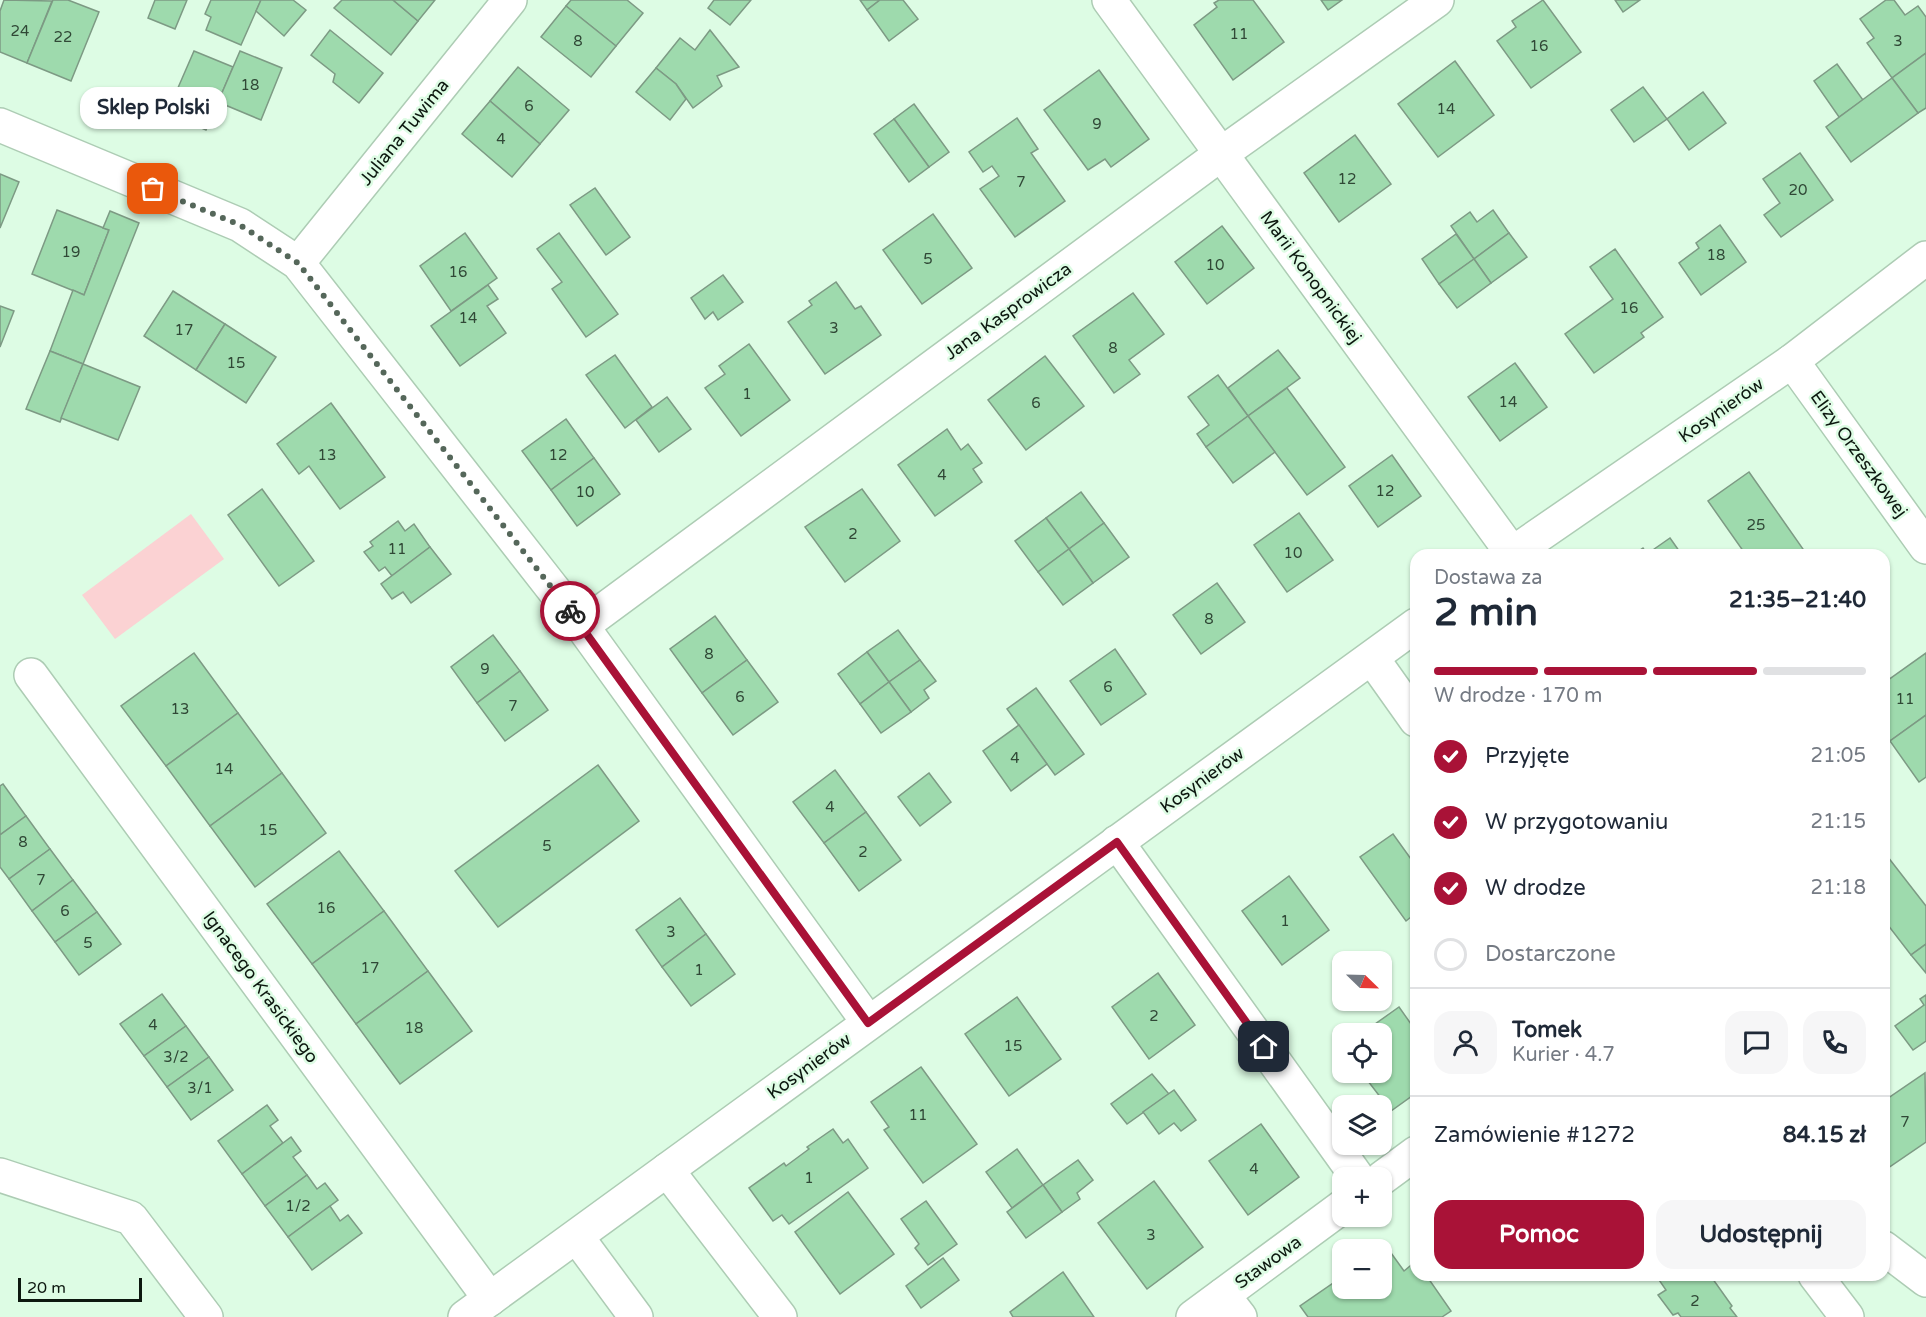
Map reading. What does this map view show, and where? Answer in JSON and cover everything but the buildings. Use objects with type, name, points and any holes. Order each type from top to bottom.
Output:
[{"type":"street","name":"Juliana Tuwima","points":[[298,263],[510,0]]},
{"type":"street","name":"Marii Konopnickiej","points":[[1109,0],[1507,549]]},
{"type":"street","name":"Jana Kasprowicza","points":[[582,626],[1221,154],[1437,0]]},
{"type":"street","points":[[0,125],[240,225],[298,263],[582,626],[868,1023]]},
{"type":"street","name":"Kosynierów","points":[[1518,549],[1792,361],[1926,258]]},
{"type":"street","name":"Elizy Orzeszkowej","points":[[1792,361],[1926,547]]},
{"type":"street","name":"Kosynierów","points":[[478,1308],[1410,630]]},
{"type":"street","points":[[1372,658],[1410,712]]},
{"type":"street","name":"Ignacego Krasickiego","points":[[31,675],[478,1308]]},
{"type":"street","points":[[1117,842],[1350,1167]]},
{"type":"street","points":[[1392,1171],[1410,1157]]},
{"type":"street","points":[[667,1170],[780,1317]]},
{"type":"street","points":[[0,1175],[131,1218],[206,1317]]},
{"type":"street","name":"Stawowa","points":[[1193,1317],[1232,1306],[1332,1216]]},
{"type":"street","points":[[577,1237],[636,1317]]},
{"type":"street","points":[[1890,1253],[1926,1280]]},
{"type":"street","points":[[1820,1281],[1847,1317]]},
{"type":"shaded area","points":[[191,514],[224,559],[115,639],[82,595]]},
{"type":"way so far","points":[[153,189],[240,225],[298,263],[570,611]]},
{"type":"place","name":"Sklep Polski","points":[[153,189]]},
{"type":"route","points":[[570,611],[868,1023],[1117,842],[1264,1047]]}]
